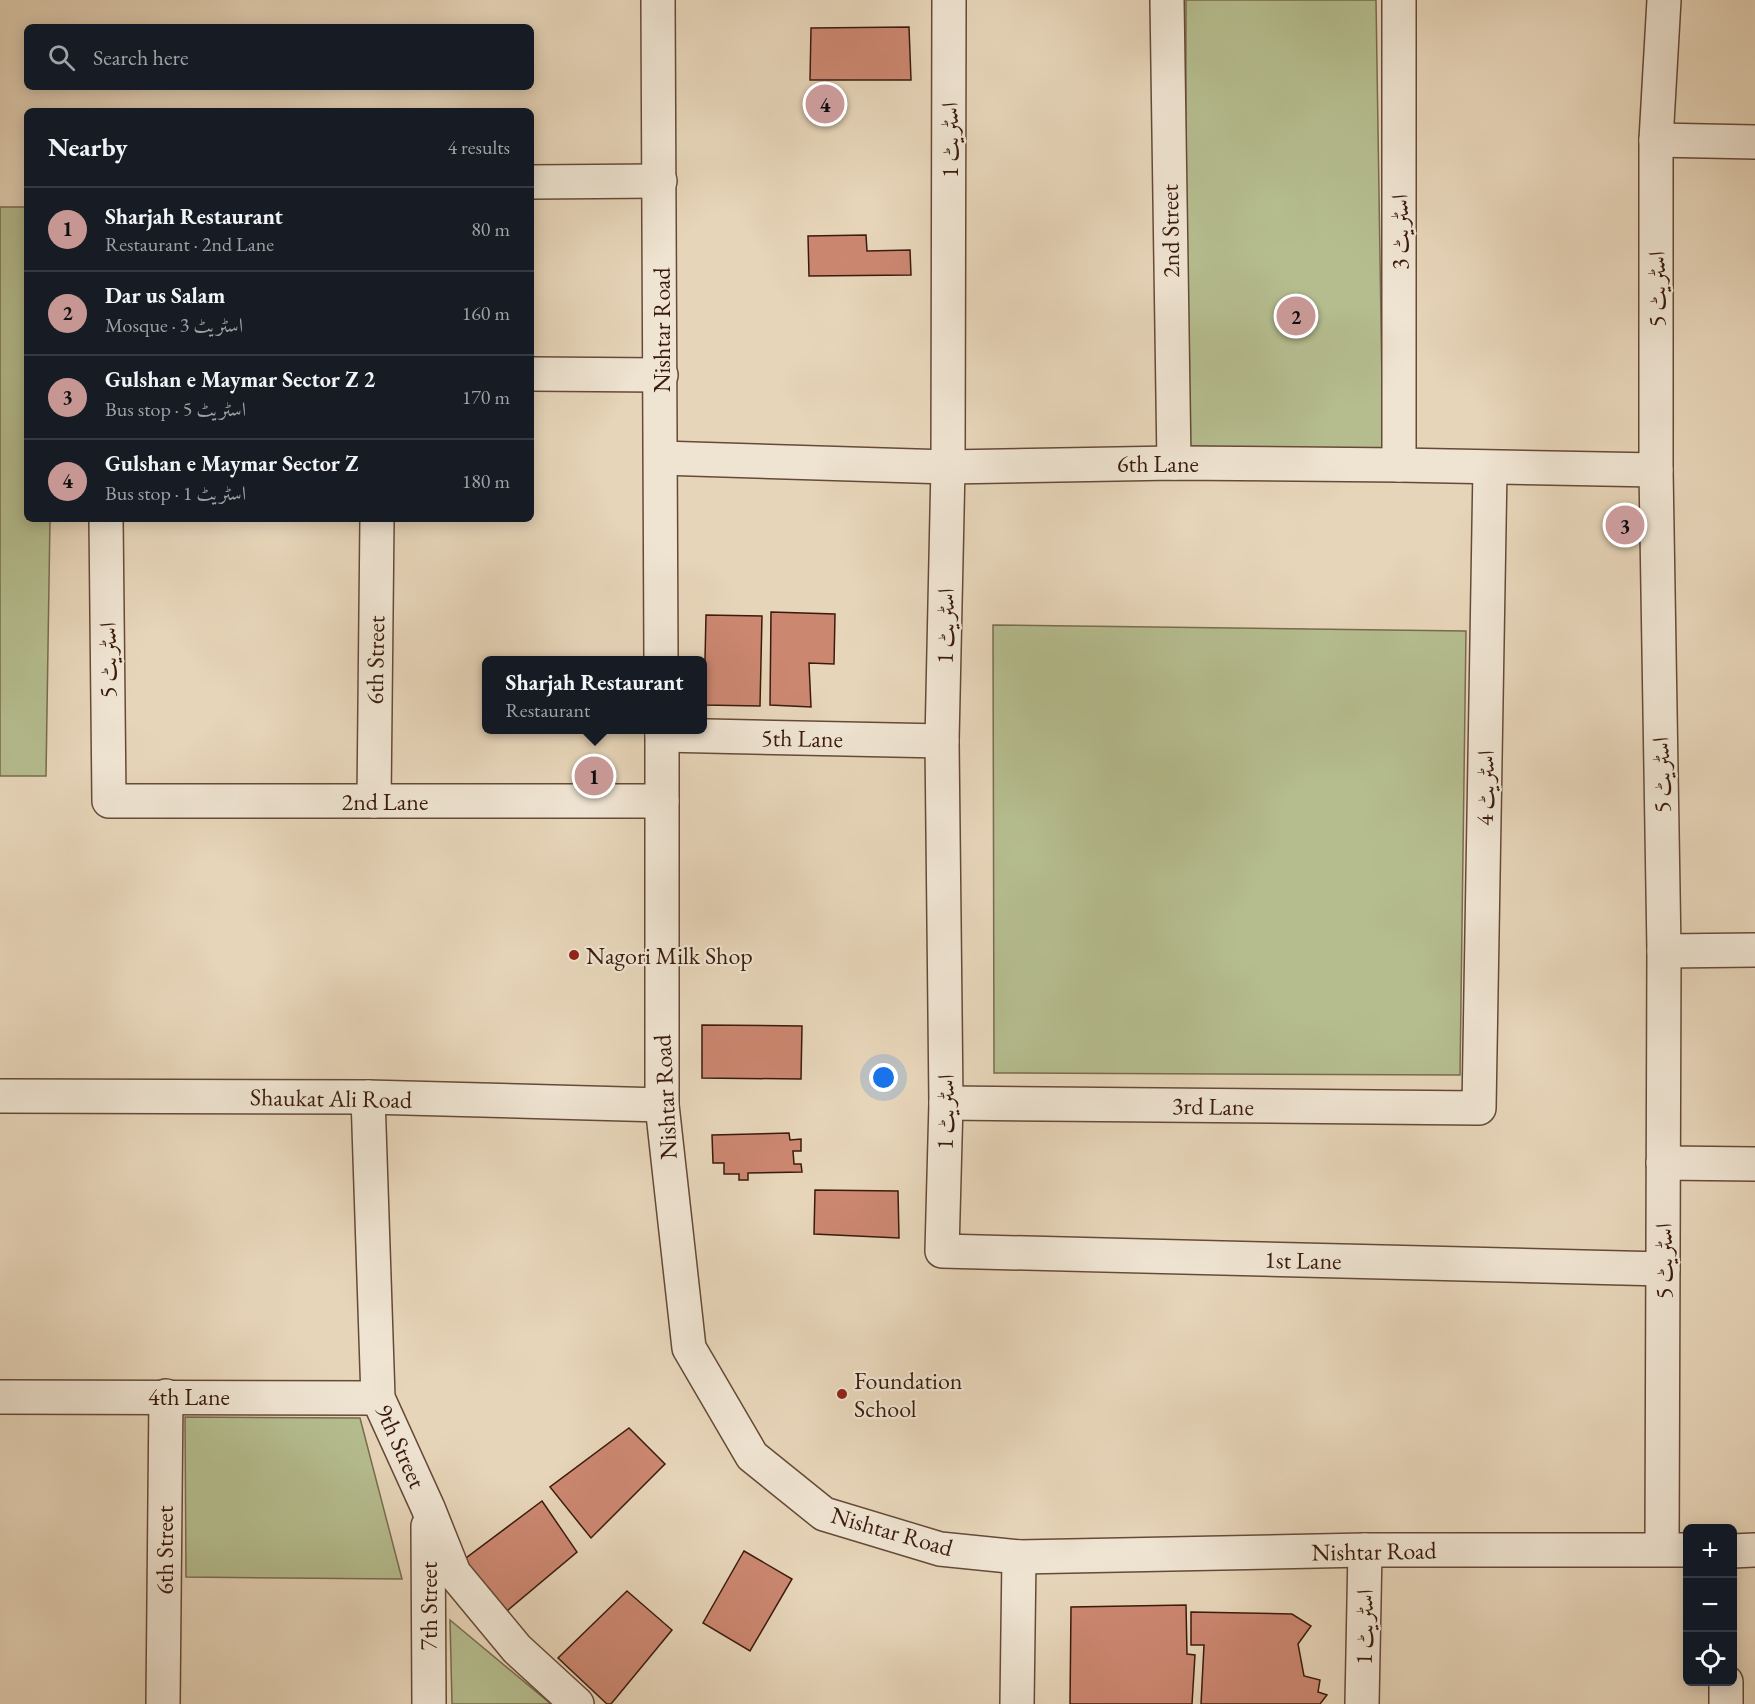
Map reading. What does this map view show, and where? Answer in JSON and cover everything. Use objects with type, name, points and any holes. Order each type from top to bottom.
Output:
[{"type":"street","name":"Nishtar Road","points":[[658,0],[661,656]]},
{"type":"street","name":"اسٹریٹ 1","points":[[942,1251],[946,1103],[942,741],[948,467],[949,0]]},
{"type":"street","name":"2nd Street","points":[[1167,0],[1174,463]]},
{"type":"street","name":"اسٹریٹ 3","points":[[1399,465],[1400,0]]},
{"type":"street","name":"اسٹریٹ 5","points":[[1664,0],[1656,140],[1656,470],[1664,951],[1663,1269],[1675,1550]]},
{"type":"street","points":[[1656,140],[1755,142]]},
{"type":"street","points":[[534,182],[660,181]]},
{"type":"street","points":[[534,374],[661,375]]},
{"type":"street","name":"6th Lane","points":[[661,458],[948,467],[1174,463],[1656,470]]},
{"type":"street","name":"اسٹریٹ 4","points":[[1479,1108],[1490,468]]},
{"type":"street","name":"اسٹریٹ 5","points":[[106,522],[109,801]]},
{"type":"street","name":"6th Street","points":[[374,801],[377,522]]},
{"type":"street","name":"5th Lane","points":[[707,733],[942,741]]},
{"type":"street","name":"Nishtar Road","points":[[662,734],[662,1105],[689,1348],[752,1456],[824,1514],[940,1549],[1019,1557],[1365,1550],[1675,1550]]},
{"type":"street","name":"2nd Lane","points":[[109,801],[662,801]]},
{"type":"street","points":[[1664,951],[1755,950]]},
{"type":"street","name":"Shaukat Ali Road","points":[[0,1096],[368,1097],[662,1105]]},
{"type":"street","name":"9th Street","points":[[368,1097],[378,1398],[428,1508],[453,1573],[517,1649],[577,1704]]},
{"type":"street","name":"3rd Lane","points":[[946,1103],[1479,1108]]},
{"type":"street","points":[[1663,1163],[1755,1164]]},
{"type":"street","name":"1st Lane","points":[[942,1251],[1663,1269]]},
{"type":"street","name":"6th Street","points":[[163,1704],[166,1396]]},
{"type":"street","name":"4th Lane","points":[[0,1397],[378,1398]]},
{"type":"street","name":"7th Street","points":[[428,1508],[429,1704]]},
{"type":"street","name":"اسٹریٹ 1","points":[[1362,1704],[1365,1550]]},
{"type":"street","points":[[1737,1551],[1755,1550]]},
{"type":"street","points":[[1017,1704],[1019,1557]]},
{"type":"street","points":[[1725,1704],[1726,1686]]},
{"type":"green space","points":[[1186,0],[1376,0],[1383,450],[1185,446]]},
{"type":"green space","points":[[0,207],[24,207],[24,522],[50,522],[46,776],[0,776]]},
{"type":"green space","points":[[993,625],[1466,631],[1460,1075],[994,1073]]},
{"type":"green space","points":[[185,1417],[360,1418],[402,1579],[186,1577]]},
{"type":"green space","points":[[450,1620],[551,1704],[452,1704]]},
{"type":"building","points":[[909,27],[911,80],[810,80],[811,28]]},
{"type":"building","points":[[866,235],[867,251],[910,250],[911,275],[809,276],[808,236]]},
{"type":"building","points":[[771,612],[835,614],[834,664],[809,663],[811,707],[770,705]]},
{"type":"building","points":[[706,615],[762,616],[760,706],[707,705],[707,656],[705,656]]},
{"type":"building","points":[[702,1025],[802,1026],[801,1079],[702,1078]]},
{"type":"building","points":[[789,1133],[790,1140],[801,1139],[801,1151],[793,1151],[794,1164],[801,1164],[802,1172],[748,1173],[748,1180],[739,1180],[739,1174],[724,1174],[724,1163],[713,1163],[712,1135]]},
{"type":"building","points":[[815,1190],[898,1191],[899,1238],[814,1234]]},
{"type":"building","points":[[629,1428],[665,1464],[591,1538],[550,1487]]},
{"type":"building","points":[[542,1501],[577,1552],[501,1616],[462,1561]]},
{"type":"building","points":[[744,1551],[792,1579],[750,1651],[703,1623]]},
{"type":"building","points":[[627,1591],[672,1630],[611,1704],[607,1704],[558,1658]]},
{"type":"building","points":[[1186,1605],[1187,1654],[1195,1655],[1192,1704],[1070,1704],[1071,1607]]},
{"type":"building","points":[[1191,1612],[1292,1614],[1311,1626],[1298,1644],[1304,1676],[1320,1680],[1318,1692],[1327,1695],[1320,1704],[1201,1704],[1204,1645],[1191,1645]]},
{"type":"place","name":"Gulshan e Maymar Sector Z","points":[[825,104]]},
{"type":"place","name":"Dar us Salam","points":[[1296,316]]},
{"type":"place","name":"Gulshan e Maymar Sector Z 2","points":[[1625,525]]},
{"type":"place","name":"Sharjah Restaurant","points":[[594,776]]},
{"type":"place","name":"Nagori Milk Shop","points":[[574,955]]},
{"type":"place","name":"Foundation School","points":[[842,1394]]}]
